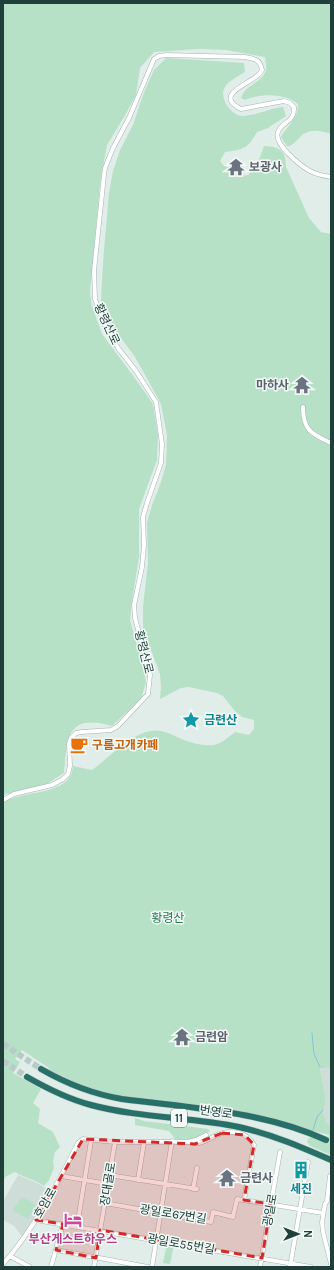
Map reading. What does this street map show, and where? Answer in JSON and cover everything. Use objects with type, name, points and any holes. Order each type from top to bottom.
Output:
[{"type":"highway","name":"번영로","points":[[41,1069],[76,1087],[105,1096],[251,1117],[290,1126],[326,1140]]},
{"type":"highway","name":"번영로","points":[[28,1077],[55,1092],[91,1105],[121,1111],[225,1124],[248,1129],[282,1140],[331,1160]]},
{"type":"street","name":"황령산로","points":[[3,800],[14,794],[52,785],[64,779],[68,774],[70,766],[69,744],[71,738],[76,733],[111,730],[118,726],[148,694],[150,676],[135,618],[134,606],[142,567],[144,545],[143,517],[161,463],[162,444],[158,411],[156,402],[107,330],[95,299],[94,271],[105,168],[152,62],[159,56],[177,54],[245,57],[256,60],[261,64],[262,70],[258,76],[234,90],[231,96],[232,101],[241,109],[284,101],[290,103],[294,107],[295,113],[292,118],[278,130],[277,134],[282,146],[293,159],[305,168],[315,173],[331,177]]},
{"type":"street","points":[[303,407],[303,419],[311,434],[331,443]]},
{"type":"street","name":"광일로67번길","points":[[105,1203],[211,1222],[213,1212],[233,1217],[238,1199],[244,1200],[254,1144],[245,1135],[234,1132],[222,1133],[197,1144],[188,1142]]},
{"type":"street","points":[[77,1226],[91,1141],[188,1142],[206,1135]]},
{"type":"street","name":"호암로","points":[[3,1264],[24,1239],[36,1220],[78,1143],[82,1139],[91,1141]]},
{"type":"street","name":"장대골로","points":[[94,1267],[115,1142]]},
{"type":"street","points":[[138,1180],[144,1142]]},
{"type":"street","points":[[152,1267],[172,1142]]},
{"type":"street","name":"광일로","points":[[260,1267],[280,1152]]},
{"type":"street","points":[[290,1265],[308,1162]]},
{"type":"street","points":[[109,1175],[195,1189],[197,1168]]},
{"type":"street","points":[[61,1176],[108,1184]]},
{"type":"street","points":[[330,1176],[327,1201],[323,1213],[323,1232],[331,1264]]},
{"type":"street","points":[[244,1200],[323,1213]]},
{"type":"street","name":"광일로55번길","points":[[36,1220],[262,1258],[290,1265],[311,1267]]},
{"type":"street","points":[[52,1267],[63,1224]]},
{"type":"street","points":[[56,1250],[148,1267]]},
{"type":"street","points":[[10,1256],[30,1267]]},
{"type":"highlighted area","points":[[222,1133],[245,1135],[254,1145],[244,1200],[271,1204],[262,1258],[100,1230],[96,1258],[56,1250],[63,1224],[36,1220],[83,1139],[195,1144]]},
{"type":"shaded area","points":[[320,1067],[331,1067],[331,1126],[326,1122],[323,1110],[326,1100]]},
{"type":"shaded area","points":[[18,1175],[47,1189],[48,1195],[22,1237],[14,1226],[3,1220],[3,1201]]},
{"type":"green space","points":[[3,3],[331,3],[331,134],[320,131],[309,131],[290,146],[287,146],[281,137],[294,118],[298,109],[298,104],[293,100],[272,95],[258,96],[245,100],[241,98],[246,89],[264,75],[266,70],[265,57],[226,50],[199,49],[154,52],[140,68],[136,95],[107,145],[100,184],[90,293],[92,306],[102,334],[153,404],[158,435],[157,460],[139,509],[139,557],[130,620],[146,682],[141,699],[112,726],[97,723],[86,723],[78,726],[72,731],[66,749],[64,773],[45,785],[3,796]]},
{"type":"green space","name":"황령산","points":[[166,58],[244,63],[245,72],[226,85],[223,91],[223,96],[227,106],[235,113],[244,116],[283,107],[286,116],[268,128],[257,132],[251,142],[245,147],[225,152],[220,161],[224,166],[231,168],[239,176],[248,175],[257,165],[264,146],[274,147],[281,150],[285,157],[286,167],[309,218],[321,232],[331,234],[331,1067],[320,1068],[326,1100],[323,1111],[326,1122],[331,1126],[331,1155],[310,1146],[307,1142],[311,1137],[326,1143],[329,1135],[302,1128],[125,1098],[82,1087],[48,1071],[49,1068],[22,1050],[15,1059],[20,1062],[13,1073],[41,1089],[33,1103],[40,1109],[38,1123],[53,1132],[60,1147],[55,1152],[53,1162],[54,1168],[49,1180],[44,1186],[15,1172],[5,1177],[3,1184],[3,803],[22,796],[55,788],[64,783],[70,776],[73,766],[92,770],[128,741],[143,733],[156,730],[162,731],[192,743],[211,745],[220,743],[235,732],[249,735],[254,729],[254,720],[242,717],[234,710],[223,696],[217,693],[189,687],[181,688],[160,699],[160,674],[143,634],[143,607],[148,563],[147,523],[166,465],[167,435],[161,404],[135,357],[115,330],[101,301],[109,193],[113,171],[120,150],[133,125],[143,95],[154,70]]},
{"type":"green space","points":[[135,1118],[144,1121],[208,1129],[210,1131],[194,1139],[175,1139],[169,1131],[135,1125]]},
{"type":"green space","points":[[22,1197],[36,1205],[28,1219],[12,1210]]},
{"type":"green space","points":[[167,1244],[174,1245],[170,1264],[163,1263]]},
{"type":"waterway","points":[[312,1033],[314,1054],[320,1067]]},
{"type":"waterway","points":[[313,1130],[317,1117],[323,1110]]},
{"type":"tunnel","points":[[3,1044],[41,1069]]},
{"type":"tunnel","points":[[3,1061],[27,1077]]},
{"type":"place","name":"보광사","points":[[236,167]]},
{"type":"place","name":"마하사","points":[[302,385]]},
{"type":"place","name":"금련산","points":[[191,720]]},
{"type":"place","name":"구름고개카페","points":[[79,745]]},
{"type":"place","name":"금련암","points":[[182,1037]]},
{"type":"place","name":"세진","points":[[301,1170]]},
{"type":"place","name":"금련사","points":[[227,1178]]},
{"type":"place","name":"부산게스트하우스","points":[[73,1220]]}]
